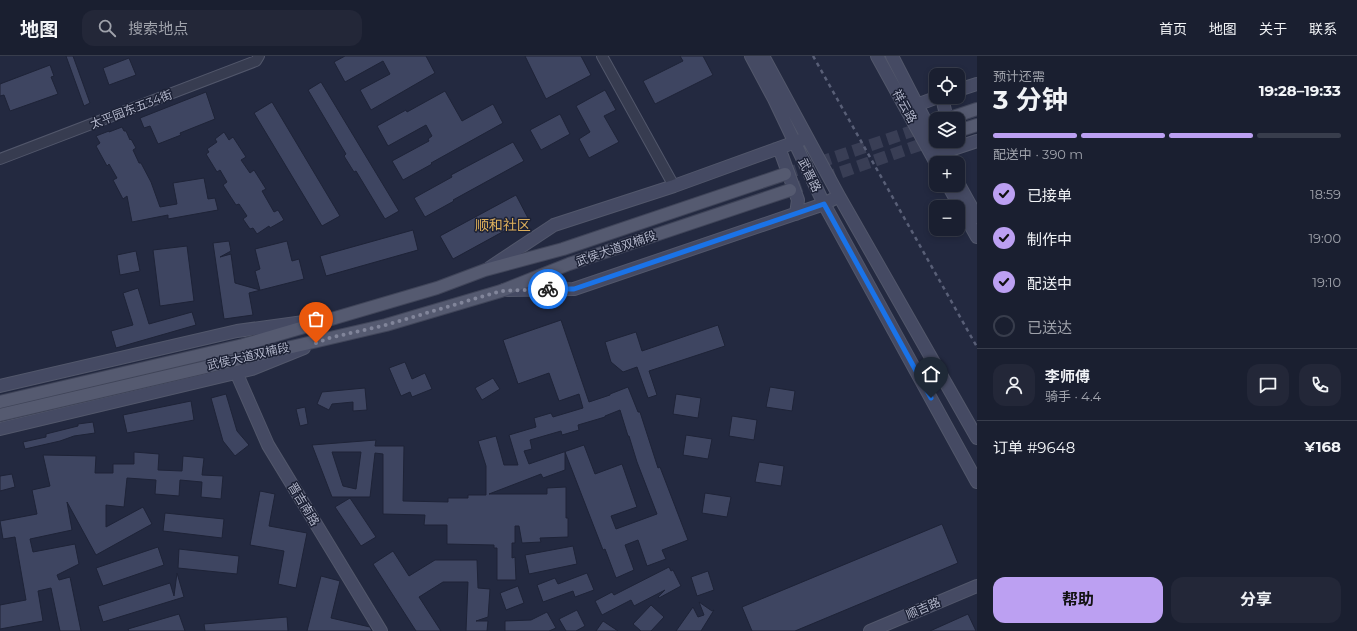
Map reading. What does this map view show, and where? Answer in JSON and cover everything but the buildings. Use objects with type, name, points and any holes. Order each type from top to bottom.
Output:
[{"type":"main road","points":[[965,113],[977,109]]},
{"type":"main road","points":[[965,129],[977,125]]},
{"type":"main road","name":"武侯大道双楠段","points":[[0,414],[244,351],[334,318],[437,288],[485,270],[563,249],[785,174]]},
{"type":"main road","name":"武侯大道双楠段","points":[[0,402],[244,351],[329,338],[386,325],[501,291],[570,264],[790,190]]},
{"type":"street","name":"太平园东五34街","points":[[0,159],[256,61],[259,56]]},
{"type":"street","points":[[602,56],[674,186]]},
{"type":"street","name":"武晋路","points":[[751,56],[774,99],[824,204],[977,482]]},
{"type":"street","name":"武晋路","points":[[763,56],[839,196],[977,438]]},
{"type":"street","name":"祥云路","points":[[877,56],[912,106]]},
{"type":"street","name":"祥云路","points":[[892,56],[912,106],[937,156]]},
{"type":"street","points":[[965,88],[977,84]]},
{"type":"street","points":[[912,106],[929,100]]},
{"type":"street","points":[[485,270],[554,225],[674,186],[808,137]]},
{"type":"street","points":[[965,143],[977,141]]},
{"type":"street","points":[[943,156],[953,148]]},
{"type":"street","points":[[776,149],[782,153],[798,200],[796,214]]},
{"type":"street","points":[[952,192],[977,237]]},
{"type":"street","points":[[963,192],[977,217]]},
{"type":"street","points":[[501,291],[574,289],[796,214],[824,204],[839,196]]},
{"type":"street","points":[[0,386],[237,331],[334,318]]},
{"type":"street","points":[[0,429],[252,369],[329,338]]},
{"type":"street","name":"晋吉南路","points":[[236,372],[268,445],[381,631]]},
{"type":"street","name":"顺吉路","points":[[870,631],[977,586]]},
{"type":"tunnel","points":[[785,174],[929,125]]},
{"type":"tunnel","points":[[790,190],[929,142]]},
{"type":"railway","points":[[813,56],[977,347]]},
{"type":"way so far","points":[[316,343],[329,338],[386,325],[501,291],[548,289]]},
{"type":"district","name":"顺和社区","points":[[503,225]]},
{"type":"route","points":[[548,289],[574,289],[824,204],[931,398]]}]
